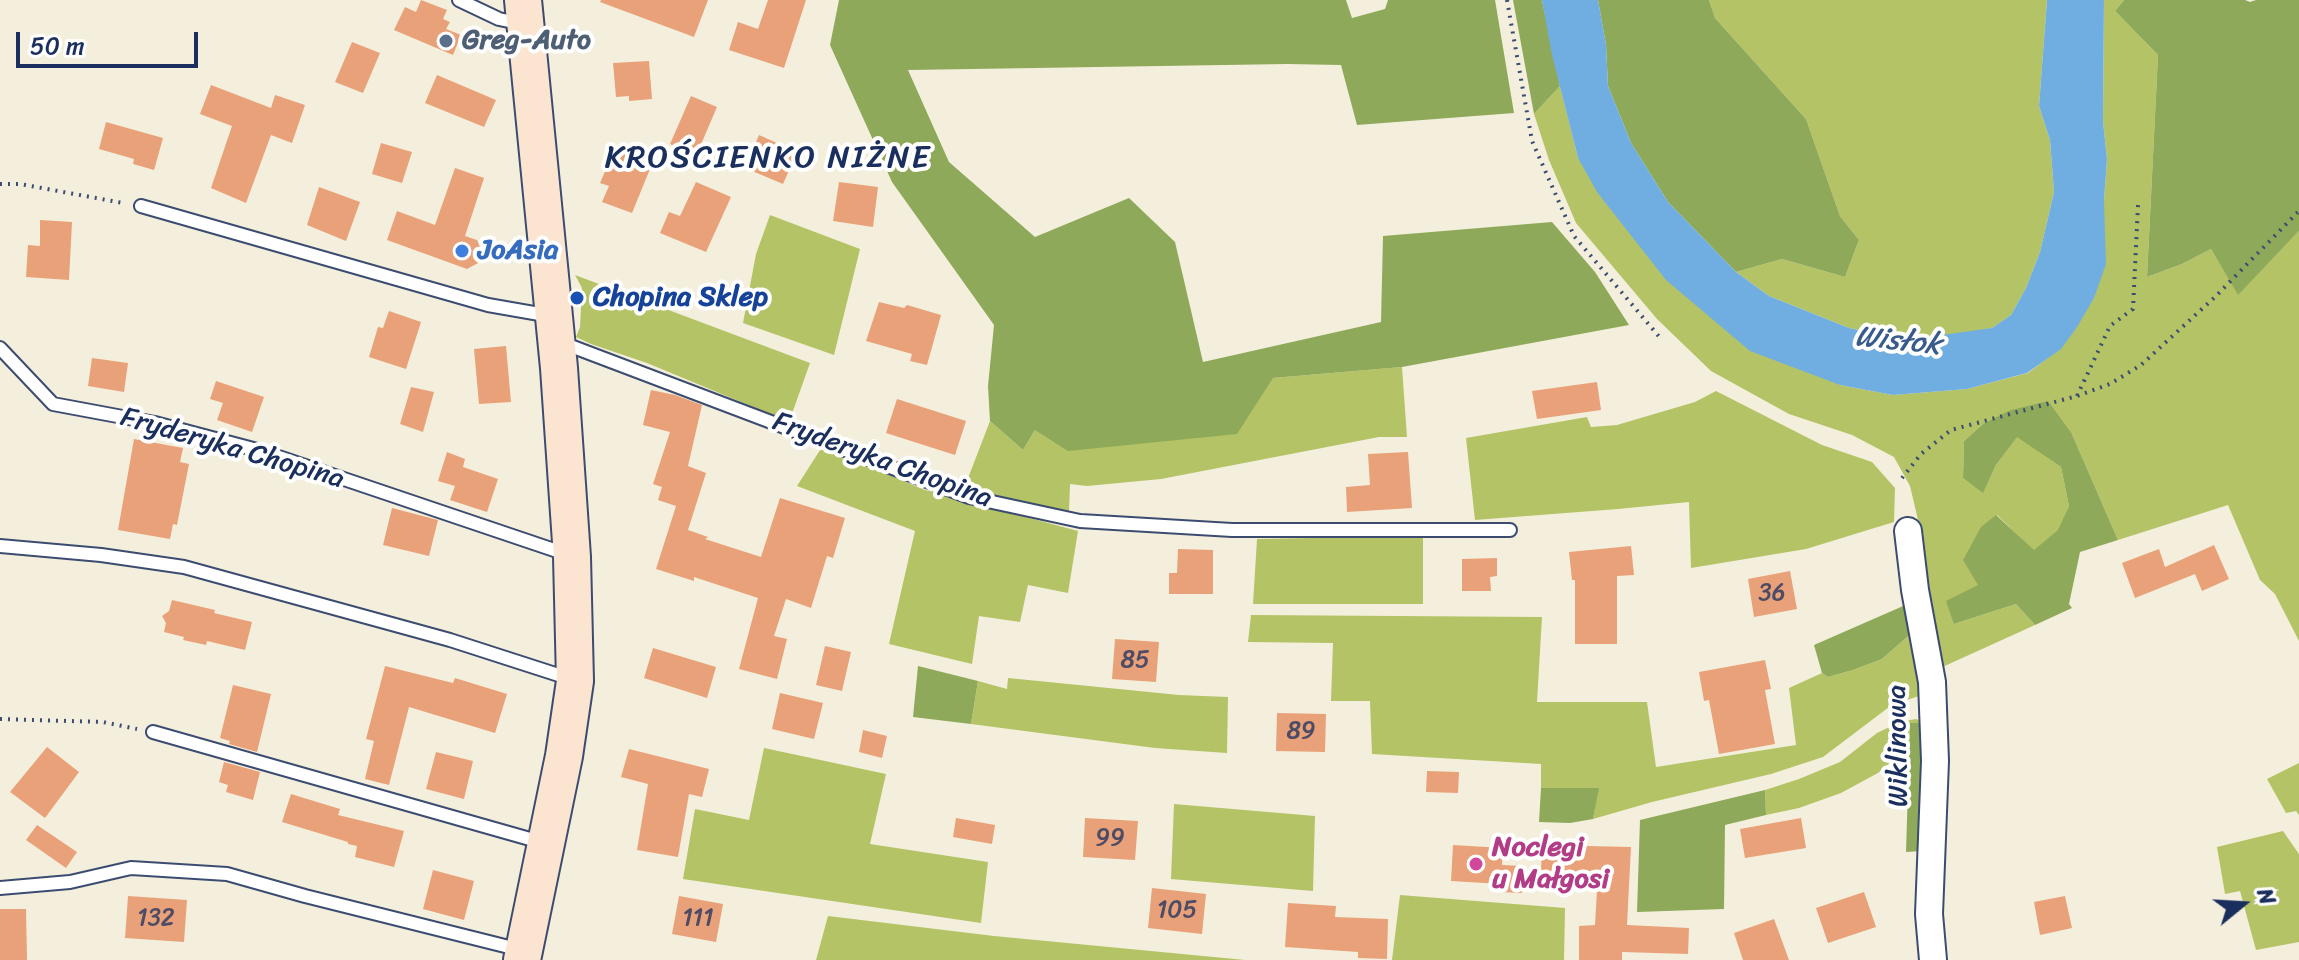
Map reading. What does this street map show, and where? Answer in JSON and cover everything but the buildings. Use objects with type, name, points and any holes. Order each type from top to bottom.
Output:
[{"type":"street","points":[[523,956],[564,756],[575,681],[572,557],[524,12]]},
{"type":"street","name":"Wiklinowa","points":[[1908,531],[1932,682],[1935,761],[1929,914],[1933,960]]},
{"type":"lane","points":[[459,0],[499,19],[524,12]]},
{"type":"lane","name":"Fryderyka Chopina","points":[[141,206],[488,305],[554,328],[969,497],[1080,521],[1232,530],[1510,530]]},
{"type":"lane","name":"Fryderyka Chopina","points":[[0,348],[53,404],[155,423],[261,451],[572,557]]},
{"type":"lane","points":[[0,546],[101,555],[184,567],[450,640],[575,681]]},
{"type":"lane","points":[[153,732],[547,844]]},
{"type":"lane","points":[[0,888],[70,882],[131,868],[227,874],[523,956]]},
{"type":"path","points":[[1507,0],[1532,141],[1574,236],[1662,340]]},
{"type":"path","points":[[0,184],[20,184],[141,206]]},
{"type":"path","points":[[2077,396],[2110,326],[2133,309],[2138,205]]},
{"type":"path","points":[[1902,478],[1921,454],[1951,430],[2077,396],[2110,384],[2141,365],[2215,297],[2299,211]]},
{"type":"path","points":[[0,719],[103,722],[153,732]]},
{"type":"green space","points":[[839,0],[1346,0],[1352,18],[1385,9],[1388,0],[1495,0],[1514,113],[1357,125],[1341,65],[908,70],[949,162],[1035,237],[1129,198],[1175,242],[1203,362],[1381,322],[1383,236],[1552,222],[1595,272],[1629,325],[1402,367],[1273,378],[1237,434],[1068,451],[1035,430],[1023,450],[990,421],[988,386],[994,325],[892,182],[830,45]]},
{"type":"green space","points":[[1513,0],[1542,0],[1560,86],[1534,114]]},
{"type":"green space","points":[[1598,0],[1709,0],[1715,18],[1806,119],[1840,216],[1859,240],[1845,277],[1782,259],[1736,272],[1668,202],[1631,143],[1608,86],[1606,45]]},
{"type":"green space","points":[[1709,0],[2047,0],[2039,106],[2050,140],[2054,192],[2040,252],[2011,315],[1992,328],[1968,333],[1882,335],[1849,328],[1769,296],[1736,272],[1782,259],[1845,277],[1859,240],[1840,216],[1806,119],[1715,18]]},
{"type":"green space","points":[[2104,0],[2124,0],[2115,11],[2158,55],[2147,277],[2211,249],[2238,294],[2299,231],[2299,641],[2275,594],[2260,580],[2228,505],[2118,540],[2072,434],[1983,424],[1964,441],[1963,478],[1983,492],[1996,465],[2017,436],[2061,467],[2069,506],[2059,530],[2034,551],[1997,515],[1978,585],[1954,624],[2016,604],[2035,625],[1938,669],[1919,524],[1910,486],[1894,457],[1852,435],[1789,414],[1711,371],[1657,319],[1576,223],[1549,160],[1534,114],[1560,86],[1578,158],[1840,385],[1893,395],[1967,389],[2028,373],[2061,348],[2104,201],[2107,159],[2103,121]]},
{"type":"green space","points":[[2124,0],[2299,0],[2299,231],[2238,295],[2211,249],[2147,277],[2158,55],[2115,11]]},
{"type":"green space","points":[[770,215],[860,249],[834,355],[743,323],[756,254]]},
{"type":"green space","points":[[575,275],[810,363],[789,422],[576,337],[580,327],[582,288]]},
{"type":"green space","points":[[1402,367],[1407,437],[1379,437],[1161,479],[1087,486],[1070,484],[1069,512],[1026,504],[965,486],[990,421],[1023,450],[1035,430],[1273,378]]},
{"type":"green space","points":[[1716,391],[1822,445],[1872,462],[1895,488],[1894,522],[1806,549],[1691,568],[1689,502],[1475,520],[1466,438],[1587,417],[1591,427],[1617,425],[1695,402]]},
{"type":"green space","points":[[2048,401],[2072,434],[2118,540],[2080,552],[2069,604],[2072,608],[2035,625],[2016,604],[1954,624],[1946,601],[1978,585],[1963,560],[1981,527],[1996,515],[2034,550],[2058,530],[2069,506],[2061,467],[2017,437],[1996,465],[1983,493],[1963,478],[1964,441],[1983,424],[2011,410]]},
{"type":"green space","points":[[822,447],[925,490],[1078,531],[1068,593],[1028,585],[1020,622],[979,616],[972,664],[889,644],[915,531],[797,486]]},
{"type":"green space","points":[[1423,536],[1423,604],[1253,604],[1257,539]]},
{"type":"green space","points":[[1910,603],[1915,630],[1882,659],[1828,677],[1822,673],[1814,645]]},
{"type":"green space","points":[[1251,615],[1542,617],[1537,702],[1647,702],[1656,767],[1796,745],[1789,688],[1822,673],[1828,677],[1882,659],[1915,630],[1926,694],[1893,704],[1823,757],[1771,774],[1593,819],[1598,788],[1541,788],[1541,764],[1372,754],[1370,701],[1331,701],[1333,643],[1248,642]]},
{"type":"green space","points":[[918,666],[978,681],[971,724],[913,717]]},
{"type":"green space","points":[[1008,678],[1228,697],[1227,753],[1155,748],[971,724],[978,681],[1007,689]]},
{"type":"green space","points":[[1916,719],[1925,723],[1910,723],[1909,746],[1878,773],[1841,793],[1799,808],[1766,815],[1765,790],[1840,762],[1877,733],[1900,722]]},
{"type":"green space","points":[[1910,723],[1925,723],[1922,851],[1906,852]]},
{"type":"green space","points":[[764,748],[886,774],[870,844],[988,862],[981,923],[683,879],[695,809],[749,820]]},
{"type":"green space","points":[[2299,763],[2299,815],[2296,811],[2286,813],[2267,779]]},
{"type":"green space","points":[[1541,788],[1599,788],[1593,819],[1570,823],[1539,822]]},
{"type":"green space","points":[[1765,790],[1766,815],[1725,825],[1724,909],[1637,912],[1640,820]]},
{"type":"green space","points":[[1174,804],[1315,816],[1313,891],[1171,879]]},
{"type":"green space","points":[[2283,831],[2299,854],[2299,942],[2256,950],[2240,891],[2225,894],[2217,847]]},
{"type":"green space","points":[[1400,895],[1565,908],[1564,960],[1392,960]]},
{"type":"green space","points":[[828,916],[994,936],[1245,960],[816,960]]},
{"type":"water","name":"Wisłok","points":[[1542,0],[1598,0],[1606,45],[1608,86],[1631,143],[1668,202],[1736,272],[1769,296],[1849,328],[1882,335],[1935,336],[1992,328],[2011,315],[2026,288],[2040,252],[2054,192],[2050,140],[2039,106],[2047,0],[2104,0],[2106,264],[2094,298],[2061,349],[2027,373],[1967,389],[1893,395],[1840,385],[1750,351],[1666,280],[1597,192],[1578,158],[1552,55]]},
{"type":"place","name":"Greg-Auto","points":[[446,41]]},
{"type":"place","name":"JoAsia","points":[[462,251]]},
{"type":"place","name":"Chopina Sklep","points":[[577,298]]},
{"type":"place","name":"Noclegi u Małgosi","points":[[1476,864]]},
{"type":"district","name":"KROŚCIENKO NIŻNE","points":[[768,159]]}]
